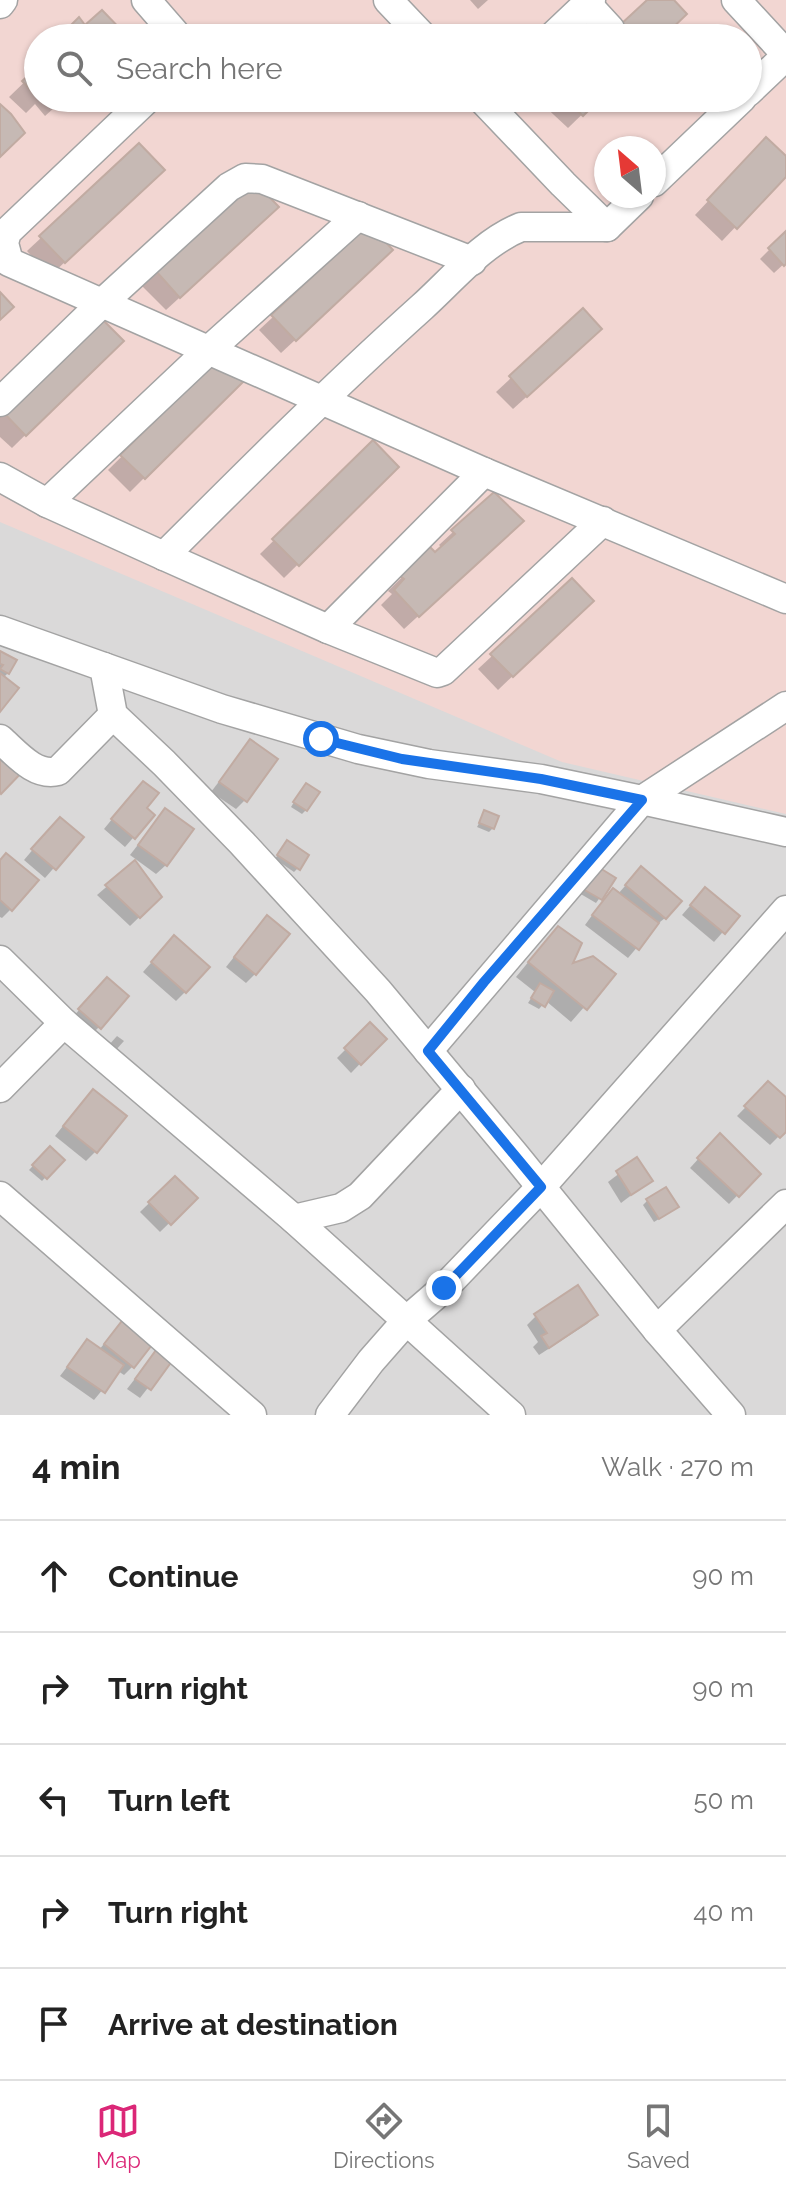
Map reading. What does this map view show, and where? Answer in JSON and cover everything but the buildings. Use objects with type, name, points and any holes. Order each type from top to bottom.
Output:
[{"type":"street","points":[[146,0],[167,24]]},
{"type":"street","points":[[388,0],[411,24]]},
{"type":"street","points":[[736,0],[758,24]]},
{"type":"street","points":[[568,24],[589,2],[606,24]]},
{"type":"street","points":[[762,29],[786,55],[762,78]]},
{"type":"street","points":[[133,112],[7,232],[4,243],[9,262],[484,472],[786,599]]},
{"type":"street","points":[[496,112],[607,227]]},
{"type":"street","points":[[666,171],[727,112]]},
{"type":"street","points":[[0,402],[101,304],[229,187],[245,178],[262,179],[472,261]]},
{"type":"street","points":[[164,556],[321,399],[508,232],[521,227],[607,227],[627,208]]},
{"type":"street","points":[[47,503],[210,349],[358,216]]},
{"type":"street","points":[[328,629],[484,472]]},
{"type":"street","points":[[0,477],[47,503],[164,556],[433,673],[443,671],[603,521]]},
{"type":"street","points":[[0,630],[222,709],[358,749],[429,764],[541,779],[786,832]]},
{"type":"street","points":[[104,667],[113,715],[242,843],[378,991],[657,1330],[731,1415]]},
{"type":"street","points":[[428,1051],[642,800],[786,706]]},
{"type":"street","points":[[0,739],[30,765],[49,774],[58,771],[113,715]]},
{"type":"street","points":[[330,1415],[407,1320],[444,1288],[541,1187],[786,910]]},
{"type":"street","points":[[0,960],[64,1023],[294,1219],[511,1415]]},
{"type":"street","points":[[0,1088],[64,1023]]},
{"type":"street","points":[[294,1219],[341,1208],[360,1196],[461,1089]]},
{"type":"street","points":[[0,1196],[252,1415]]},
{"type":"street","points":[[657,1330],[786,1204]]},
{"type":"shaded area","points":[[0,0],[786,0],[786,1415],[0,1415]]},
{"type":"shaded area","points":[[0,0],[786,0],[786,814],[562,762],[0,522]]},
{"type":"route","points":[[321,739],[402,759],[541,779],[642,800],[428,1051],[541,1187],[444,1288]]}]
